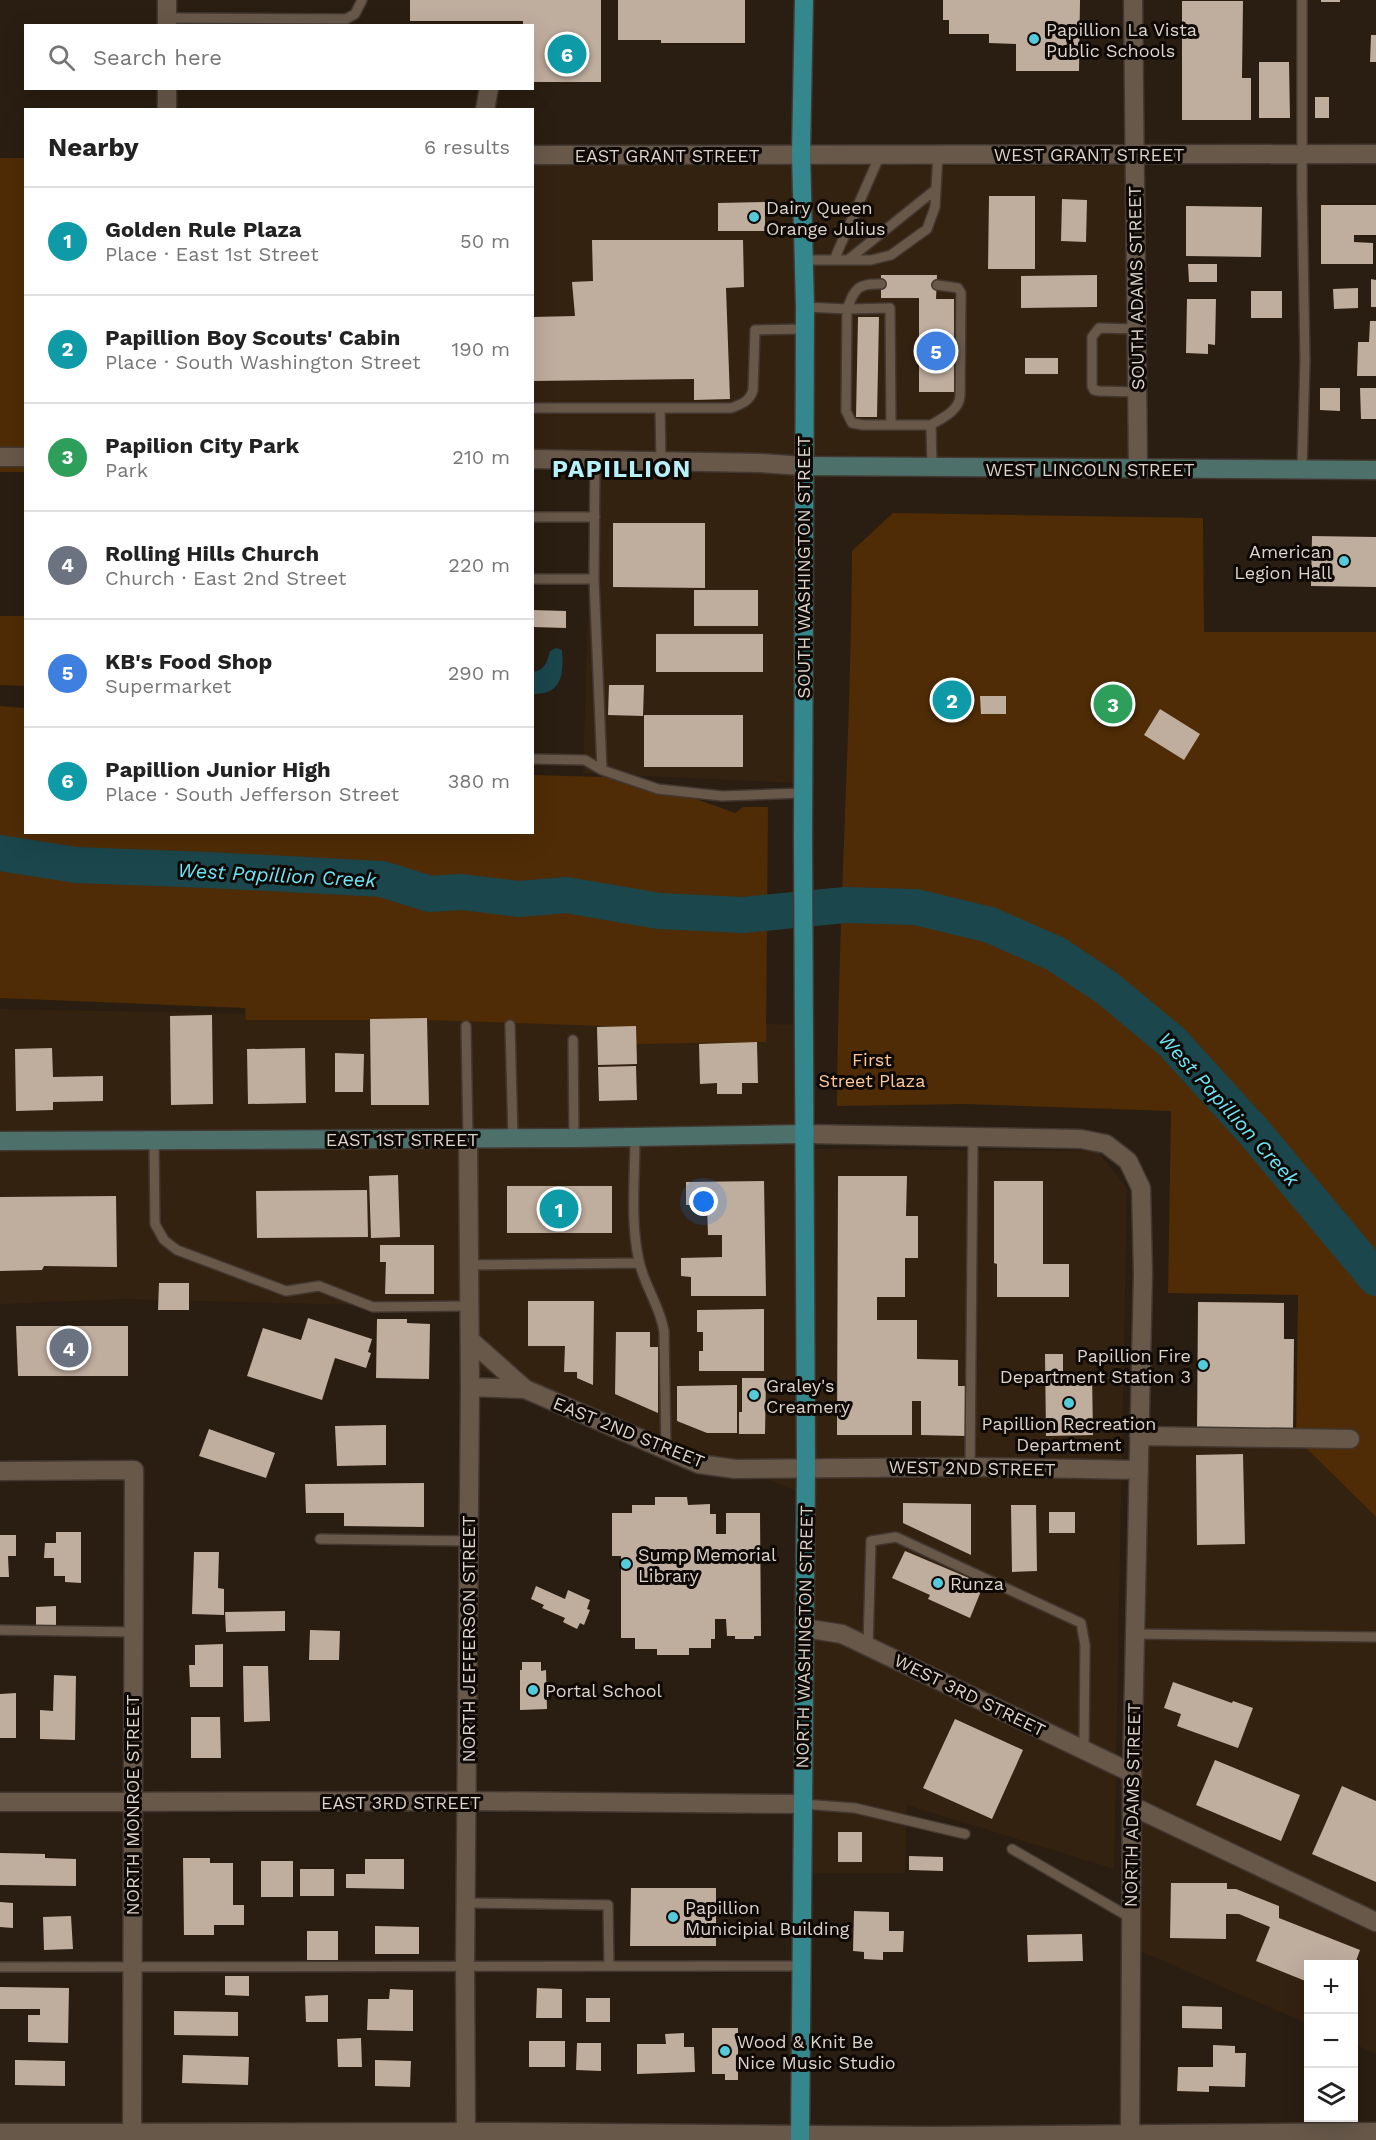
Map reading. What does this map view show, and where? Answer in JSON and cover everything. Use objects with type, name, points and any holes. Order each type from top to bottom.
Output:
[{"type":"main road","name":"SOUTH WASHINGTON STREET","points":[[804,0],[801,154],[805,307],[803,466],[805,1134]]},
{"type":"main road","name":"WEST LINCOLN STREET","points":[[803,466],[1376,470]]},
{"type":"main road","name":"EAST 1ST STREET","points":[[0,1141],[574,1138],[805,1134]]},
{"type":"main road","name":"NORTH WASHINGTON STREET","points":[[800,2137],[806,1469],[805,1134]]},
{"type":"street","name":"SOUTH ADAMS STREET","points":[[1133,0],[1138,469]]},
{"type":"street","points":[[167,90],[167,108]]},
{"type":"street","points":[[485,108],[489,90]]},
{"type":"street","name":"EAST GRANT STREET","points":[[534,155],[801,154]]},
{"type":"street","name":"WEST GRANT STREET","points":[[801,154],[1376,154]]},
{"type":"street","points":[[0,457],[24,457]]},
{"type":"street","points":[[534,459],[803,466]]},
{"type":"street","points":[[805,1134],[1081,1138],[1106,1144],[1128,1161],[1140,1188],[1143,1273],[1139,1436],[1350,1439]]},
{"type":"street","name":"NORTH JEFFERSON STREET","points":[[466,2136],[465,1966],[470,1387],[468,1138]]},
{"type":"street","points":[[470,1340],[525,1389]]},
{"type":"street","points":[[470,1387],[525,1389]]},
{"type":"street","name":"EAST 2ND STREET","points":[[525,1389],[699,1464],[717,1468],[806,1469]]},
{"type":"street","name":"NORTH ADAMS STREET","points":[[1130,2137],[1132,1773],[1139,1436]]},
{"type":"street","name":"WEST 2ND STREET","points":[[806,1469],[970,1467],[1139,1470]]},
{"type":"street","name":"NORTH MONROE STREET","points":[[0,1471],[134,1470],[132,2136]]},
{"type":"street","name":"WEST 3RD STREET","points":[[804,1628],[842,1634],[1132,1773]]},
{"type":"street","name":"EAST 3RD STREET","points":[[0,1802],[467,1801],[803,1804]]},
{"type":"street","points":[[1132,1806],[1376,1922]]},
{"type":"street","points":[[0,2133],[132,2136],[1130,2137],[1376,2132]]},
{"type":"lane","points":[[167,14],[346,18],[356,14],[362,0]]},
{"type":"lane","points":[[1302,0],[1305,360],[1302,470]]},
{"type":"lane","points":[[804,260],[872,260],[891,255],[927,229],[935,207],[939,154]]},
{"type":"lane","points":[[834,260],[880,155]]},
{"type":"lane","points":[[849,259],[935,190]]},
{"type":"lane","points":[[881,284],[861,286],[853,292],[847,309],[846,411],[852,423],[863,425],[931,425],[956,408],[960,402],[961,292],[953,286],[937,285]]},
{"type":"lane","points":[[805,307],[890,308],[891,425]]},
{"type":"lane","points":[[1137,329],[1099,328],[1092,337],[1092,386],[1094,390],[1137,392]]},
{"type":"lane","points":[[534,408],[731,408],[744,403],[751,397],[755,378],[755,330],[804,329]]},
{"type":"lane","points":[[660,409],[661,461]]},
{"type":"lane","points":[[931,425],[932,468]]},
{"type":"lane","points":[[595,459],[594,579],[602,770]]},
{"type":"lane","points":[[534,517],[595,517]]},
{"type":"lane","points":[[534,579],[594,579]]},
{"type":"lane","points":[[534,759],[585,760],[602,770],[658,789],[722,796],[803,793]]},
{"type":"lane","points":[[510,1025],[513,1138]]},
{"type":"lane","points":[[466,1026],[468,1138]]},
{"type":"lane","points":[[573,1040],[574,1138]]},
{"type":"lane","points":[[635,1137],[634,1231],[639,1263],[662,1318],[664,1330],[666,1451]]},
{"type":"lane","points":[[970,1467],[973,1137]]},
{"type":"lane","points":[[154,1141],[155,1224],[164,1240],[177,1250],[286,1291],[319,1286],[373,1308],[470,1306]]},
{"type":"lane","points":[[469,1265],[639,1263]]},
{"type":"lane","points":[[868,1646],[871,1541],[896,1537],[1081,1623],[1085,1645],[1084,1750]]},
{"type":"lane","points":[[320,1539],[468,1541]]},
{"type":"lane","points":[[0,1630],[134,1632]]},
{"type":"lane","points":[[1135,1634],[1376,1637]]},
{"type":"lane","points":[[803,1804],[855,1808],[964,1834]]},
{"type":"lane","points":[[1012,1849],[1131,1918]]},
{"type":"lane","points":[[466,1903],[608,1905],[609,1966]]},
{"type":"lane","points":[[0,1967],[801,1966]]},
{"type":"shaded area","points":[[534,165],[1127,166],[1127,477],[795,476],[796,783],[583,773],[593,449],[534,449]]},
{"type":"shaded area","points":[[0,1009],[812,1025],[811,1149],[1097,1151],[1127,1188],[1114,1869],[907,1805],[905,1873],[802,1873],[812,1497],[480,1370],[475,1308],[123,1299],[0,1304]]},
{"type":"shaded area","points":[[1139,1436],[1296,1438],[1376,1517],[1376,2054],[1358,2046],[1358,1960],[1304,1960],[1304,2022],[1131,1947]]},
{"type":"green space","points":[[0,158],[24,158],[24,472],[0,472]]},
{"type":"green space","name":"First Street Plaza","points":[[893,513],[1203,518],[1204,632],[1376,632],[1376,1517],[1296,1438],[1298,1295],[1168,1293],[1171,1111],[965,1104],[837,1106],[852,551]]},
{"type":"green space","points":[[0,616],[24,616],[24,686],[0,685]]},
{"type":"green space","points":[[0,706],[24,708],[24,834],[534,834],[534,775],[638,778],[735,813],[743,807],[768,807],[766,1042],[636,1044],[635,1027],[428,1020],[246,1020],[245,1008],[0,998]]},
{"type":"water","points":[[556,648],[562,650],[559,681],[550,691],[534,694],[534,672],[543,667],[550,651]]},
{"type":"building","points":[[410,0],[601,0],[601,82],[534,82],[534,24],[523,24],[523,21],[410,21]]},
{"type":"building","points":[[618,0],[745,0],[745,43],[661,43],[661,40],[618,40]]},
{"type":"building","name":"Papillion La Vista Public Schools","points":[[943,0],[1080,0],[1079,71],[1016,71],[1016,44],[989,43],[989,34],[949,34],[949,20],[943,20]]},
{"type":"building","points":[[1321,0],[1340,0],[1340,2],[1321,2]]},
{"type":"building","points":[[1182,1],[1243,1],[1242,78],[1251,78],[1251,120],[1182,120]]},
{"type":"building","points":[[1371,35],[1376,35],[1376,62],[1370,62]]},
{"type":"building","points":[[1259,62],[1289,62],[1290,118],[1259,118]]},
{"type":"building","points":[[1315,97],[1329,97],[1329,118],[1315,118]]},
{"type":"building","points":[[989,196],[1035,196],[1035,269],[988,269]]},
{"type":"building","points":[[1062,199],[1087,200],[1086,242],[1061,241]]},
{"type":"building","points":[[765,202],[765,231],[718,231],[718,203]]},
{"type":"building","points":[[1321,205],[1376,205],[1376,235],[1354,235],[1354,242],[1373,243],[1373,264],[1321,264]]},
{"type":"building","points":[[1186,206],[1262,207],[1261,257],[1186,256]]},
{"type":"building","points":[[592,240],[743,240],[744,287],[726,288],[730,399],[694,400],[694,379],[534,381],[534,317],[575,316],[572,282],[593,281]]},
{"type":"building","points":[[1188,264],[1217,264],[1217,282],[1189,282]]},
{"type":"building","points":[[881,275],[937,275],[936,299],[954,299],[954,392],[919,392],[919,298],[881,298]]},
{"type":"building","points":[[1097,275],[1097,307],[1021,308],[1021,276]]},
{"type":"building","points":[[1371,279],[1376,280],[1376,307],[1371,307]]},
{"type":"building","points":[[1358,288],[1358,308],[1334,309],[1333,289]]},
{"type":"building","points":[[1251,291],[1282,291],[1282,318],[1251,318]]},
{"type":"building","points":[[1187,299],[1216,299],[1215,345],[1208,344],[1208,354],[1186,353]]},
{"type":"building","points":[[858,317],[879,317],[877,417],[856,417]]},
{"type":"building","points":[[1370,321],[1376,321],[1376,376],[1357,376],[1358,342],[1369,342]]},
{"type":"building","points":[[1025,358],[1058,358],[1058,374],[1025,374]]},
{"type":"building","points":[[1320,388],[1340,388],[1340,411],[1320,410]]},
{"type":"building","points":[[1360,388],[1376,388],[1376,419],[1361,419]]},
{"type":"building","points":[[613,523],[705,523],[705,588],[613,587]]},
{"type":"building","name":"American Legion Hall","points":[[1312,536],[1376,537],[1376,587],[1311,586]]},
{"type":"building","points":[[694,590],[758,590],[758,626],[694,626]]},
{"type":"building","points":[[534,610],[566,611],[566,628],[534,627]]},
{"type":"building","points":[[656,634],[763,634],[763,672],[656,672]]},
{"type":"building","points":[[609,685],[644,685],[643,716],[608,715]]},
{"type":"building","points":[[940,696],[963,696],[964,714],[941,714]]},
{"type":"building","points":[[980,696],[1006,696],[1006,714],[981,714]]},
{"type":"building","points":[[1160,709],[1200,734],[1184,760],[1144,735]]},
{"type":"building","points":[[644,715],[743,715],[743,767],[644,767]]},
{"type":"building","points":[[212,1015],[213,1104],[171,1105],[170,1016]]},
{"type":"building","points":[[427,1018],[429,1105],[371,1105],[370,1019]]},
{"type":"building","points":[[636,1026],[637,1064],[598,1065],[597,1027]]},
{"type":"building","points":[[757,1042],[758,1083],[742,1083],[742,1094],[717,1094],[717,1083],[700,1084],[699,1044]]},
{"type":"building","points":[[52,1048],[53,1077],[103,1076],[103,1101],[53,1102],[53,1110],[16,1111],[15,1049]]},
{"type":"building","points":[[305,1048],[306,1103],[248,1104],[247,1049]]},
{"type":"building","points":[[335,1053],[364,1054],[363,1092],[335,1092]]},
{"type":"building","points":[[636,1066],[637,1100],[599,1101],[598,1067]]},
{"type":"building","points":[[398,1175],[400,1237],[371,1238],[369,1176]]},
{"type":"building","points":[[838,1176],[907,1176],[906,1216],[918,1216],[918,1258],[905,1258],[905,1297],[877,1297],[877,1320],[917,1320],[917,1359],[958,1360],[958,1386],[966,1386],[966,1436],[921,1435],[921,1401],[912,1401],[912,1435],[837,1435]]},
{"type":"building","points":[[764,1181],[766,1296],[691,1296],[691,1277],[681,1276],[681,1258],[722,1257],[722,1235],[708,1235],[707,1205],[686,1205],[686,1182]]},
{"type":"building","points":[[994,1181],[1043,1181],[1043,1264],[1069,1264],[1069,1297],[997,1297],[997,1264],[994,1263]]},
{"type":"building","points":[[507,1186],[612,1186],[612,1233],[507,1233]]},
{"type":"building","points":[[367,1190],[368,1237],[257,1238],[256,1191]]},
{"type":"building","points":[[116,1196],[117,1267],[44,1266],[42,1270],[0,1271],[0,1197]]},
{"type":"building","points":[[380,1245],[434,1245],[434,1294],[385,1294],[386,1262],[380,1262]]},
{"type":"building","points":[[159,1283],[189,1283],[189,1310],[158,1310]]},
{"type":"building","points":[[528,1301],[594,1301],[593,1385],[577,1378],[577,1372],[564,1372],[565,1346],[528,1346]]},
{"type":"building","points":[[1198,1302],[1284,1303],[1284,1339],[1294,1339],[1293,1432],[1197,1431]]},
{"type":"building","points":[[764,1309],[764,1371],[699,1371],[699,1351],[703,1351],[703,1332],[697,1332],[697,1310]]},
{"type":"building","points":[[308,1318],[372,1339],[368,1352],[371,1353],[366,1368],[335,1358],[322,1400],[247,1376],[263,1328],[301,1340]]},
{"type":"building","points":[[377,1319],[407,1319],[407,1323],[430,1324],[429,1379],[376,1378]]},
{"type":"building","points":[[16,1326],[128,1326],[128,1376],[18,1376]]},
{"type":"building","points":[[616,1332],[650,1332],[650,1347],[658,1347],[658,1413],[615,1394]]},
{"type":"building","points":[[1045,1354],[1063,1354],[1063,1373],[1092,1373],[1093,1435],[1046,1436]]},
{"type":"building","name":"Graley's Creamery","points":[[742,1378],[766,1378],[765,1434],[739,1434],[739,1412],[742,1412]]},
{"type":"building","points":[[737,1385],[737,1433],[707,1433],[677,1421],[677,1386]]},
{"type":"building","points":[[386,1425],[386,1465],[337,1466],[335,1426]]},
{"type":"building","points":[[209,1429],[275,1453],[266,1478],[199,1456]]},
{"type":"building","points":[[1243,1454],[1245,1544],[1197,1545],[1196,1455]]},
{"type":"building","points":[[424,1483],[424,1527],[344,1526],[344,1513],[306,1513],[305,1484]]},
{"type":"building","points":[[655,1497],[687,1497],[688,1505],[710,1504],[710,1514],[716,1514],[716,1534],[726,1534],[726,1513],[760,1513],[761,1636],[754,1636],[754,1639],[735,1639],[735,1636],[727,1636],[726,1619],[715,1619],[715,1639],[711,1639],[711,1648],[689,1648],[689,1655],[657,1655],[657,1649],[635,1649],[635,1638],[621,1638],[621,1556],[612,1556],[612,1513],[632,1513],[632,1505],[655,1505]]},
{"type":"building","points":[[903,1503],[971,1504],[971,1555],[903,1523]]},
{"type":"building","points":[[1011,1505],[1036,1505],[1037,1571],[1012,1572]]},
{"type":"building","points":[[1049,1512],[1075,1512],[1075,1533],[1049,1533]]},
{"type":"building","points":[[56,1532],[81,1532],[81,1583],[65,1582],[65,1576],[54,1576],[54,1558],[44,1558],[45,1543],[56,1543]]},
{"type":"building","points":[[0,1535],[16,1535],[16,1556],[8,1556],[9,1577],[0,1577]]},
{"type":"building","points":[[905,1551],[976,1581],[973,1588],[981,1591],[970,1618],[928,1599],[930,1595],[892,1578]]},
{"type":"building","points":[[194,1552],[219,1552],[218,1588],[224,1589],[224,1615],[192,1614]]},
{"type":"building","points":[[536,1586],[565,1599],[568,1590],[590,1600],[587,1609],[590,1610],[584,1625],[580,1623],[577,1629],[563,1622],[565,1618],[542,1608],[544,1605],[531,1599]]},
{"type":"building","points":[[56,1606],[56,1625],[36,1625],[36,1607]]},
{"type":"building","points":[[285,1611],[285,1631],[226,1632],[225,1612]]},
{"type":"building","points":[[310,1630],[340,1631],[339,1660],[309,1660]]},
{"type":"building","points":[[223,1644],[223,1687],[190,1687],[189,1665],[195,1665],[195,1645]]},
{"type":"building","name":"Portal School","points":[[522,1662],[541,1662],[541,1671],[546,1670],[547,1709],[520,1710]]},
{"type":"building","points":[[243,1666],[268,1666],[270,1721],[244,1722]]},
{"type":"building","points":[[54,1675],[76,1676],[75,1740],[40,1739],[40,1710],[53,1711]]},
{"type":"building","points":[[1173,1682],[1253,1708],[1238,1748],[1177,1726],[1181,1714],[1164,1708]]},
{"type":"building","points":[[16,1693],[16,1738],[0,1738],[0,1694]]},
{"type":"building","points":[[191,1717],[220,1717],[221,1758],[191,1758]]},
{"type":"building","points":[[955,1719],[1023,1750],[992,1819],[923,1788]]},
{"type":"building","points":[[1215,1760],[1300,1795],[1281,1841],[1196,1805]]},
{"type":"building","points":[[1342,1786],[1376,1801],[1376,1882],[1312,1854]]},
{"type":"building","points":[[838,1832],[862,1832],[862,1862],[838,1862]]},
{"type":"building","points":[[0,1853],[45,1854],[45,1858],[76,1859],[76,1886],[0,1885]]},
{"type":"building","points":[[909,1856],[943,1857],[943,1871],[909,1870]]},
{"type":"building","points":[[183,1858],[210,1858],[210,1863],[233,1863],[233,1905],[244,1905],[244,1925],[214,1925],[214,1935],[184,1935]]},
{"type":"building","points":[[365,1859],[404,1859],[404,1889],[346,1888],[346,1874],[365,1874]]},
{"type":"building","points":[[261,1861],[293,1861],[293,1897],[261,1897]]},
{"type":"building","points":[[300,1869],[334,1869],[334,1896],[300,1896]]},
{"type":"building","points":[[1171,1883],[1227,1883],[1227,1889],[1236,1889],[1279,1906],[1279,1918],[1360,1950],[1356,1960],[1304,1960],[1304,1980],[1256,1961],[1270,1927],[1239,1914],[1226,1914],[1226,1939],[1170,1938]]},
{"type":"building","name":"Papillion Municipial Building","points":[[631,1888],[716,1888],[716,1946],[630,1946]]},
{"type":"building","points":[[0,1902],[13,1903],[13,1928],[0,1927]]},
{"type":"building","points":[[854,1911],[889,1912],[889,1931],[904,1931],[903,1952],[883,1952],[883,1960],[864,1959],[864,1952],[853,1951]]},
{"type":"building","points":[[71,1916],[73,1949],[44,1950],[43,1917]]},
{"type":"building","points":[[375,1926],[419,1927],[419,1954],[375,1954]]},
{"type":"building","points":[[307,1931],[338,1931],[338,1960],[307,1960]]},
{"type":"building","points":[[1082,1934],[1083,1961],[1028,1962],[1027,1935]]},
{"type":"building","points":[[225,1976],[249,1976],[249,1996],[225,1995]]},
{"type":"building","points":[[0,1987],[69,1988],[68,2043],[28,2042],[28,2015],[40,2015],[40,2009],[0,2009]]},
{"type":"building","points":[[537,1988],[562,1989],[562,2018],[536,2018]]},
{"type":"building","points":[[390,1989],[413,1990],[413,2031],[367,2030],[368,1999],[389,1999]]},
{"type":"building","points":[[328,1995],[328,2022],[306,2022],[305,1996]]},
{"type":"building","points":[[586,1998],[610,1998],[610,2022],[586,2022]]},
{"type":"building","points":[[1182,2006],[1222,2007],[1222,2029],[1182,2028]]},
{"type":"building","points":[[174,2011],[238,2012],[238,2036],[174,2035]]},
{"type":"building","name":"Wood & Knit Be Nice Music Studio","points":[[712,2028],[738,2028],[738,2080],[725,2080],[725,2074],[712,2074]]},
{"type":"building","points":[[684,2033],[684,2047],[694,2047],[695,2072],[637,2074],[637,2044],[666,2044],[665,2034]]},
{"type":"building","points":[[361,2038],[362,2067],[338,2067],[337,2039]]},
{"type":"building","points":[[529,2041],[565,2041],[565,2067],[529,2067]]},
{"type":"building","points":[[577,2043],[601,2043],[601,2071],[576,2070]]},
{"type":"building","points":[[1213,2045],[1235,2046],[1235,2053],[1246,2053],[1245,2087],[1209,2086],[1209,2092],[1177,2091],[1178,2067],[1213,2067]]},
{"type":"building","points":[[183,2055],[249,2057],[248,2085],[182,2083]]},
{"type":"building","points":[[15,2060],[65,2061],[65,2086],[15,2085]]},
{"type":"building","points":[[375,2060],[411,2061],[410,2087],[375,2086]]},
{"type":"waterway","name":"West Papillion Creek","points":[[0,853],[76,865],[382,879],[430,894],[461,892],[519,899],[566,895],[659,911],[743,915],[845,905],[916,907],[990,925],[1056,954],[1107,988],[1172,1042],[1253,1131],[1376,1278]]},
{"type":"place","name":"Papillion La Vista Public Schools","points":[[1034,39]]},
{"type":"place","name":"Papillion Junior High","points":[[567,54]]},
{"type":"place","name":"Dairy Queen Orange Julius","points":[[754,217]]},
{"type":"place","name":"KB's Food Shop","points":[[936,351]]},
{"type":"place","name":"American Legion Hall","points":[[1344,561]]},
{"type":"place","name":"Papillion Boy Scouts' Cabin","points":[[952,700]]},
{"type":"place","name":"Papilion City Park","points":[[1113,704]]},
{"type":"place","name":"Golden Rule Plaza","points":[[559,1209]]},
{"type":"place","name":"Rolling Hills Church","points":[[69,1348]]},
{"type":"place","name":"Papillion Fire Department Station 3","points":[[1203,1365]]},
{"type":"place","name":"Graley's Creamery","points":[[754,1395]]},
{"type":"place","name":"Papillion Recreation Department","points":[[1069,1403]]},
{"type":"place","name":"Sump Memorial Library","points":[[626,1564]]},
{"type":"place","name":"Runza","points":[[938,1583]]},
{"type":"place","name":"Portal School","points":[[533,1690]]},
{"type":"place","name":"Papillion Municipial Building","points":[[673,1917]]},
{"type":"place","name":"Wood & Knit Be Nice Music Studio","points":[[725,2051]]},
{"type":"district","name":"PAPILLION","points":[[622,469]]}]
